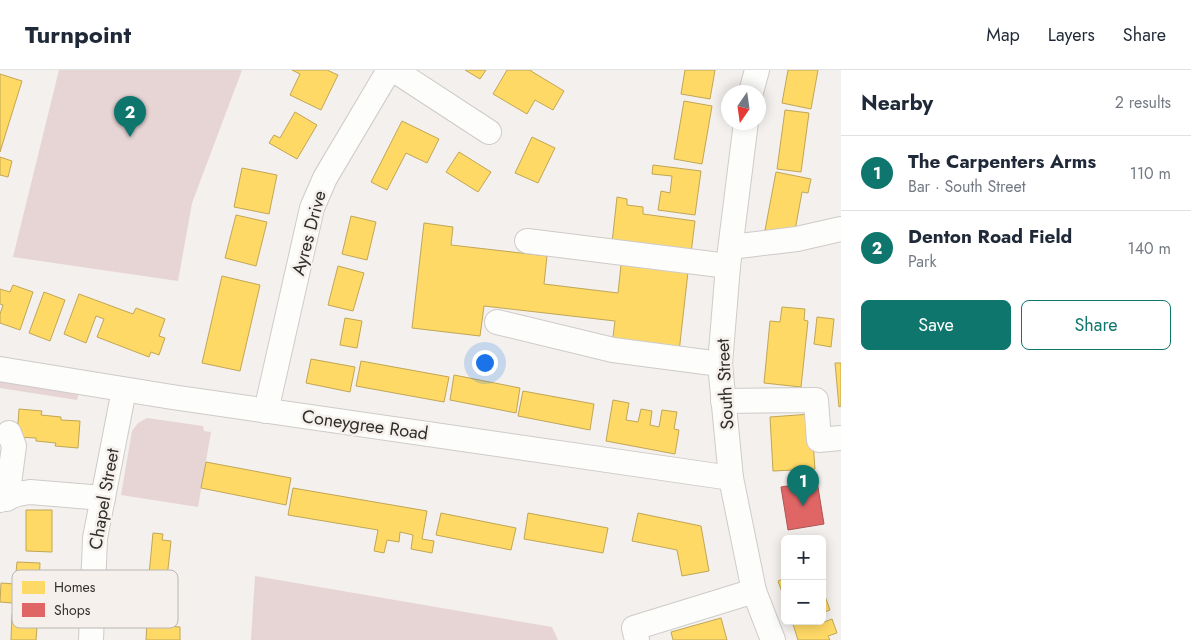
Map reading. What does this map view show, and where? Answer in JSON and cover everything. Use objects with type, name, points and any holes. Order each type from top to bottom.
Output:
[{"type":"street","name":"Ayres Drive","points":[[266,411],[312,208],[325,178],[389,70]]},
{"type":"street","points":[[394,70],[489,132]]},
{"type":"street","points":[[753,85],[757,70]]},
{"type":"street","name":"South Street","points":[[745,130],[729,256],[720,364],[731,478],[754,591],[773,640]]},
{"type":"street","points":[[527,241],[729,256],[841,229]]},
{"type":"street","points":[[497,322],[613,350],[720,364]]},
{"type":"street","name":"Coneygree Road","points":[[0,369],[124,390],[731,478]]},
{"type":"street","name":"Chapel Street","points":[[94,570],[95,538],[124,390]]},
{"type":"street","points":[[724,401],[816,400],[819,440],[841,438]]},
{"type":"street","points":[[3,499],[14,446],[9,433]]},
{"type":"street","points":[[3,499],[30,492],[103,498]]},
{"type":"street","points":[[637,640],[634,628],[754,591]]},
{"type":"shaded area","points":[[59,70],[242,70],[192,203],[178,281],[13,257]]},
{"type":"shaded area","points":[[0,381],[79,393],[77,400],[0,388]]},
{"type":"shaded area","points":[[147,418],[203,426],[204,431],[211,432],[198,507],[121,495],[132,431],[138,423]]},
{"type":"shaded area","points":[[255,576],[552,627],[558,640],[251,640]]},
{"type":"building: Homes","points":[[292,70],[327,70],[338,75],[321,110],[290,95],[300,74]]},
{"type":"building: Homes","points":[[465,70],[486,70],[480,79]]},
{"type":"building: Homes","points":[[507,70],[531,70],[564,91],[553,110],[535,100],[527,114],[493,94]]},
{"type":"building: Homes","points":[[685,70],[715,70],[710,99],[681,94]]},
{"type":"building: Homes","points":[[788,70],[818,70],[811,109],[782,103]]},
{"type":"building: Homes","points":[[0,74],[22,81],[0,152]]},
{"type":"building: Homes","points":[[684,101],[712,106],[702,164],[674,159]]},
{"type":"building: Homes","points":[[785,110],[809,113],[801,172],[777,169]]},
{"type":"building: Homes","points":[[295,112],[317,125],[297,159],[269,143],[274,135],[280,138]]},
{"type":"building: Homes","points":[[402,121],[439,139],[427,163],[406,153],[387,190],[371,182]]},
{"type":"building: Homes","points":[[532,137],[555,148],[538,183],[515,173]]},
{"type":"building: Homes","points":[[459,152],[491,172],[478,192],[446,172]]},
{"type":"building: Homes","points":[[0,157],[12,161],[8,177],[0,175]]},
{"type":"building: Homes","points":[[653,165],[701,171],[695,215],[658,210],[661,191],[670,193],[672,176],[652,174]]},
{"type":"building: Homes","points":[[242,168],[277,175],[269,214],[234,207]]},
{"type":"building: Homes","points":[[776,172],[811,179],[808,193],[802,192],[794,236],[765,230]]},
{"type":"building: Homes","points":[[617,197],[627,199],[627,205],[643,207],[643,214],[695,221],[691,253],[612,243]]},
{"type":"building: Homes","points":[[236,215],[267,222],[256,266],[225,258]]},
{"type":"building: Homes","points":[[351,216],[376,222],[367,260],[342,254]]},
{"type":"building: Homes","points":[[424,223],[453,227],[451,245],[547,256],[544,284],[618,293],[621,265],[688,272],[679,352],[612,345],[615,321],[484,306],[480,336],[412,328]]},
{"type":"building: Homes","points":[[338,266],[364,273],[353,311],[328,305]]},
{"type":"building: Homes","points":[[222,276],[260,285],[240,371],[202,363]]},
{"type":"building: Homes","points":[[13,285],[33,292],[20,330],[0,323],[3,305],[0,304],[0,289],[10,292]]},
{"type":"building: Homes","points":[[44,292],[65,300],[50,341],[29,333]]},
{"type":"building: Homes","points":[[79,294],[133,314],[136,308],[165,319],[159,336],[165,338],[159,355],[151,352],[149,357],[97,337],[104,319],[96,316],[86,343],[64,334]]},
{"type":"building: Homes","points":[[782,307],[805,309],[804,320],[808,321],[801,387],[764,383],[770,321],[780,322]]},
{"type":"building: Homes","points":[[817,317],[834,319],[831,347],[814,344]]},
{"type":"building: Homes","points":[[345,318],[362,321],[357,348],[340,345]]},
{"type":"building: Homes","points":[[311,359],[355,367],[350,392],[306,383]]},
{"type":"building: Homes","points":[[361,361],[449,377],[444,402],[356,386]]},
{"type":"building: Homes","points":[[835,363],[841,363],[841,406],[839,407]]},
{"type":"building: Homes","points":[[454,375],[520,388],[516,413],[450,400]]},
{"type":"building: Homes","points":[[523,391],[594,404],[590,430],[518,416]]},
{"type":"building: Homes","points":[[613,400],[629,403],[626,420],[638,422],[641,409],[652,411],[650,425],[659,427],[662,410],[677,412],[674,429],[679,430],[675,454],[606,441]]},
{"type":"building: Homes","points":[[19,409],[42,411],[41,415],[61,417],[61,420],[80,421],[78,448],[55,446],[56,443],[36,441],[36,438],[17,437]]},
{"type":"building: Homes","points":[[811,414],[815,469],[773,471],[770,417]]},
{"type":"building: Homes","points":[[206,462],[291,478],[286,505],[201,488]]},
{"type":"building: Homes","points":[[293,488],[427,511],[422,539],[434,541],[432,553],[411,549],[413,535],[400,532],[399,542],[387,540],[384,553],[374,551],[378,530],[288,515]]},
{"type":"building: Homes","points":[[26,510],[52,510],[52,552],[26,551]]},
{"type":"building: Homes","points":[[441,513],[516,528],[511,550],[436,535]]},
{"type":"building: Homes","points":[[528,513],[608,528],[603,553],[524,539]]},
{"type":"building: Homes","points":[[638,513],[701,526],[709,571],[682,576],[677,550],[632,541]]},
{"type":"building: Homes","points":[[153,533],[163,534],[162,540],[171,541],[168,570],[149,570]]},
{"type":"building: Homes","points":[[17,562],[40,563],[40,570],[16,570]]},
{"type":"building: Homes","points":[[1,583],[12,584],[12,603],[0,602]]},
{"type":"building: Homes","points":[[826,599],[830,610],[826,612]]},
{"type":"building: Homes","points":[[12,614],[12,628],[37,628],[36,640],[11,640]]},
{"type":"building: Homes","points":[[721,618],[727,640],[673,640],[671,632]]},
{"type":"building: Homes","points":[[832,619],[837,633],[828,636],[830,640],[798,640],[793,625],[826,625],[826,621]]},
{"type":"building: Homes","points":[[180,627],[180,640],[146,640],[147,628]]},
{"type":"building: Shops","points":[[817,481],[824,524],[788,530],[781,487]]},
{"type":"place","name":"Denton Road Field","points":[[130,137]]},
{"type":"place","name":"The Carpenters Arms","points":[[803,506]]}]
